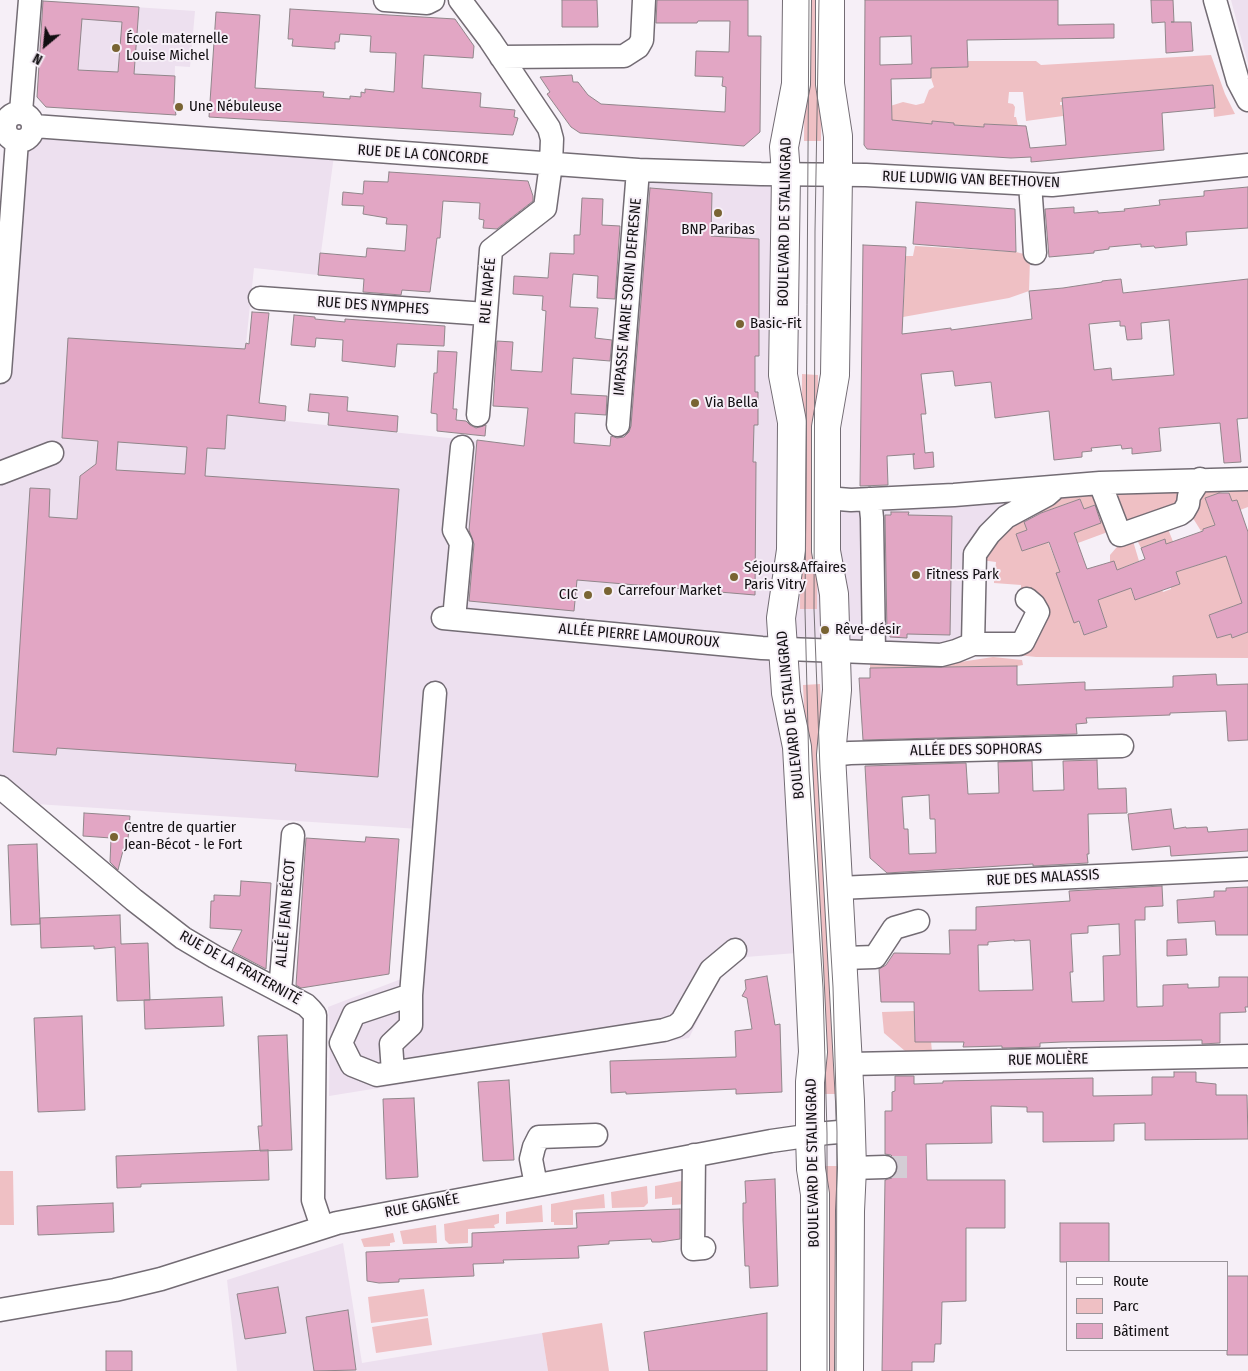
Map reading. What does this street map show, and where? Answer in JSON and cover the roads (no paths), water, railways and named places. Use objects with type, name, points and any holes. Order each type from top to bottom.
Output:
[{"type":"main road","name":"BOULEVARD DE STALINGRAD","points":[[797,0],[796,84],[785,142],[783,375],[792,422],[791,550],[781,618],[786,693],[797,747],[813,1052],[810,1082],[810,1135],[811,1169],[815,1194],[815,1371]]},
{"type":"main road","points":[[830,0],[830,84],[838,136],[826,175],[836,375],[826,427],[826,551],[834,594],[837,690],[831,755],[844,958],[851,1131],[849,1371]]},
{"type":"street","points":[[1,358],[15,126],[30,0]]},
{"type":"street","points":[[385,0],[427,3],[433,0]]},
{"type":"street","name":"RUE NAPÉE","points":[[460,0],[502,57],[549,128],[552,139],[552,164],[545,208],[491,250],[478,415]]},
{"type":"street","points":[[502,57],[624,56],[638,47],[642,40],[644,0]]},
{"type":"street","points":[[1215,0],[1238,81],[1248,100]]},
{"type":"street","name":"RUE DE LA CONCORDE","points":[[15,126],[168,135],[638,170],[826,175]]},
{"type":"street","name":"RUE LUDWIG VAN BEETHOVEN","points":[[826,175],[1052,185],[1248,165]]},
{"type":"street","name":"IMPASSE MARIE SORIN DEFRESNE","points":[[618,425],[638,170]]},
{"type":"street","points":[[1030,184],[1035,253]]},
{"type":"street","name":"RUE DES NYMPHES","points":[[260,298],[486,314]]},
{"type":"street","name":"ALLÉE PIERRE LAMOUROUX","points":[[462,447],[454,530],[461,543],[449,618],[783,649],[942,655],[973,644]]},
{"type":"street","points":[[0,473],[52,453]]},
{"type":"street","points":[[1100,483],[1120,535],[1180,514],[1184,511],[1189,496],[1200,479]]},
{"type":"street","points":[[826,498],[851,500],[954,495],[1100,483],[1248,479]]},
{"type":"street","points":[[958,513],[974,506],[993,507],[1025,494],[1057,486]]},
{"type":"street","points":[[1027,599],[1038,612],[1023,642],[1015,645],[973,644],[975,554],[989,534],[1006,517],[1047,495],[1057,486]]},
{"type":"street","points":[[870,499],[872,518],[874,652]]},
{"type":"street","points":[[393,1072],[391,1044],[411,1025],[411,995],[435,693]]},
{"type":"street","name":"ALLÉE DES SOPHORAS","points":[[831,755],[857,752],[1122,746]]},
{"type":"street","name":"RUE DE LA FRATERNITÉ","points":[[0,787],[134,900],[183,938],[306,1005],[315,1015],[313,1200],[322,1226]]},
{"type":"street","name":"ALLÉE JEAN BÉCOT","points":[[280,991],[293,835]]},
{"type":"street","name":"RUE DES MALASSIS","points":[[839,888],[1248,868]]},
{"type":"street","points":[[844,958],[875,957],[894,928],[918,921]]},
{"type":"street","points":[[411,995],[354,1014],[341,1043],[352,1065],[377,1075],[664,1030],[676,1026],[682,1021],[711,970],[735,950]]},
{"type":"street","name":"RUE MOLIÈRE","points":[[849,1064],[1248,1056]]},
{"type":"street","name":"RUE GAGNÉE","points":[[0,1310],[107,1291],[161,1279],[322,1226],[694,1155],[810,1135],[851,1131]]},
{"type":"street","points":[[536,1185],[531,1158],[539,1137],[596,1135]]},
{"type":"street","points":[[694,1155],[695,1204],[693,1249],[704,1248]]},
{"type":"street","points":[[852,1168],[885,1168]]},
{"type":"tunnel","points":[[885,1167],[910,1167]]},
{"type":"tram line","points":[[809,0],[805,610],[809,771],[823,988],[827,1133],[827,1371]]},
{"type":"tram line","points":[[819,0],[815,231],[814,609],[820,769],[833,987],[837,1132],[836,1371]]},
{"type":"place","name":"École maternelle Louise Michel","points":[[116,48]]},
{"type":"place","name":"Une Nébuleuse","points":[[179,107]]},
{"type":"place","name":"BNP Paribas","points":[[718,213]]},
{"type":"place","name":"Basic-Fit","points":[[740,324]]},
{"type":"place","name":"Via Bella","points":[[695,403]]},
{"type":"place","name":"Fitness Park","points":[[916,575]]},
{"type":"place","name":"Séjours&Affaires Paris Vitry","points":[[734,577]]},
{"type":"place","name":"Carrefour Market","points":[[608,591]]},
{"type":"place","name":"CIC","points":[[588,595]]},
{"type":"place","name":"Rêve-désir","points":[[825,630]]},
{"type":"place","name":"Centre de quartier Jean-Bécot - le Fort","points":[[114,837]]}]
